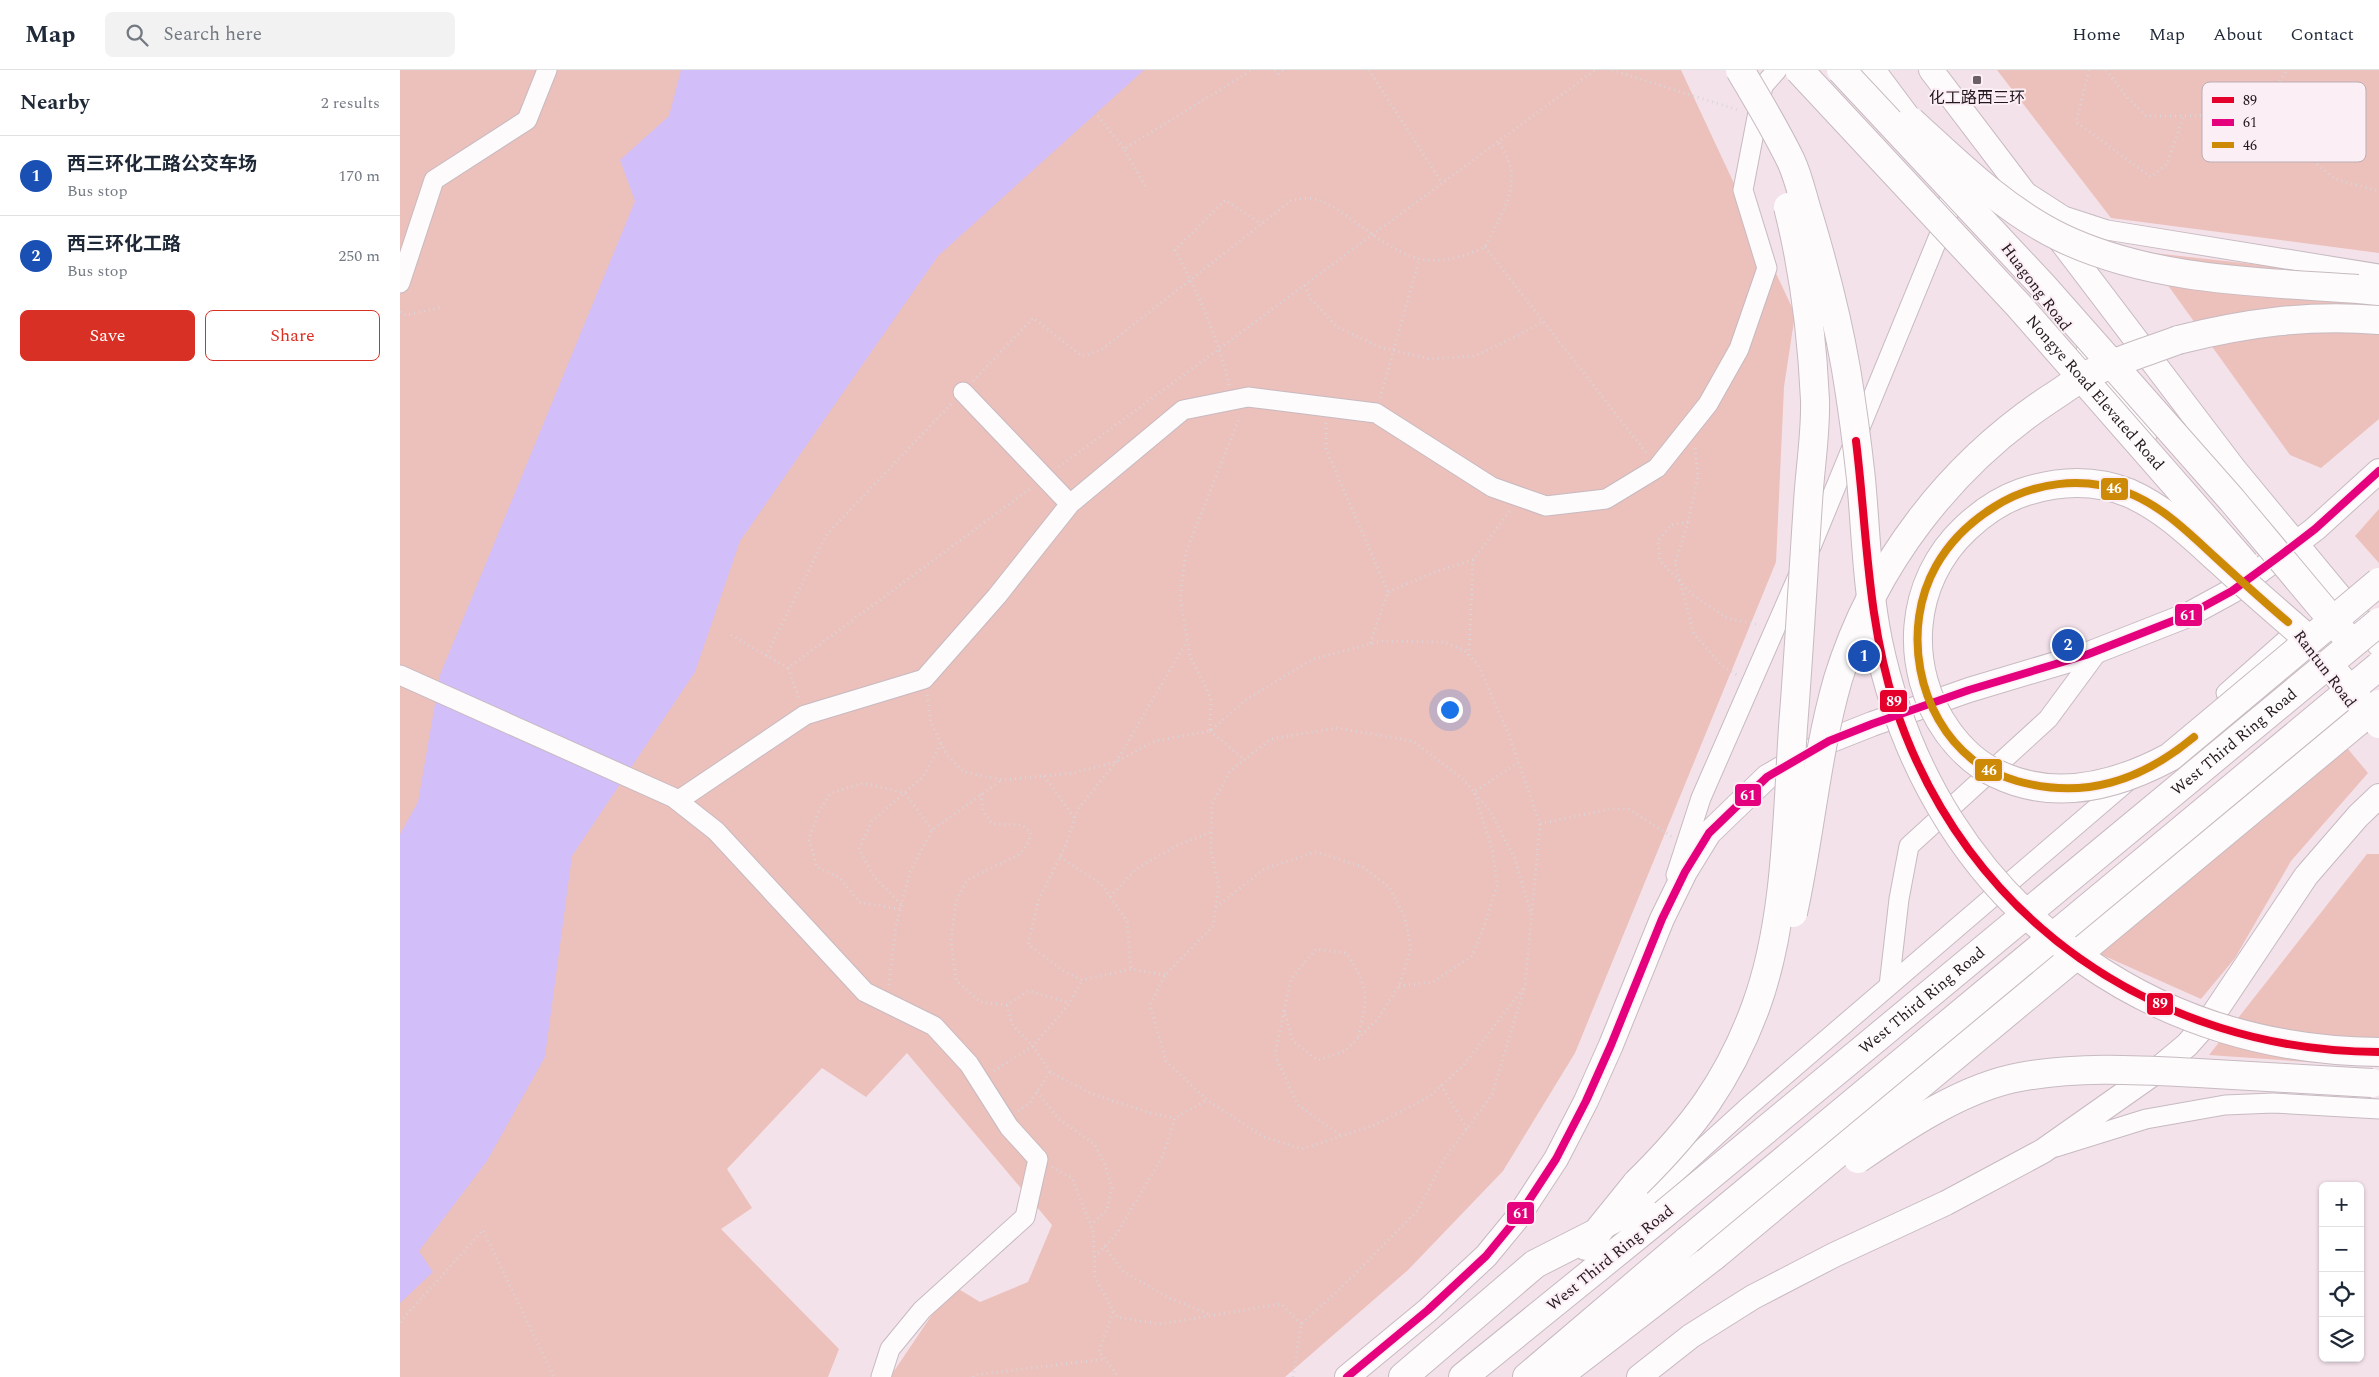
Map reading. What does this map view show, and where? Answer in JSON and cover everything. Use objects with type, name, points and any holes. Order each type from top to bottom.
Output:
[{"type":"highway","points":[[1739,70],[1793,164],[1828,283],[1846,369],[1861,480],[1867,561],[1878,639],[1895,706],[1908,741],[1935,798],[1963,843],[1994,883],[2042,929],[2066,949],[2128,989],[2189,1018],[2244,1036],[2292,1046],[2344,1052],[2379,1052]]},
{"type":"highway","points":[[1672,1149],[1704,1110],[1738,1050],[1756,1005],[1776,935],[1788,801],[1815,403],[1807,301],[1793,224],[1777,162],[1739,70]]},
{"type":"highway","name":"Nongye Road Elevated Road","points":[[1799,70],[2040,329],[2195,506],[2301,634],[2379,724]]},
{"type":"highway","name":"Nongye Road Elevated Road","points":[[1841,70],[2043,286],[2136,390],[2379,675]]},
{"type":"highway","points":[[1859,70],[1968,173],[2008,204],[2060,237],[2090,249],[2163,269],[2241,281],[2379,291]]},
{"type":"highway","points":[[1488,1357],[1562,1276],[1637,1183],[1672,1149],[1723,1092],[1744,1060],[1770,1002],[1782,965],[1803,868],[1826,728],[1838,679],[1860,621],[1884,574],[1899,549],[1941,495],[1998,437],[2089,374],[2178,340],[2234,327],[2275,320],[2326,317],[2379,320]]},
{"type":"highway","points":[[2301,634],[2187,531],[2155,506],[2127,492],[2103,486],[2066,482],[2042,486],[2010,497],[1978,517],[1955,538],[1935,567],[1922,604],[1917,641],[1919,670],[1934,712],[1953,739],[1973,760],[2006,777],[2037,786],[2071,789],[2106,784],[2139,773],[2170,757],[2379,582]]},
{"type":"highway","name":"West Third Ring Road","points":[[1463,1377],[1664,1214],[2379,622]]},
{"type":"highway","name":"West Third Ring Road","points":[[1527,1377],[1688,1240],[2379,666]]},
{"type":"highway","points":[[1557,1377],[1714,1256],[2379,704]]},
{"type":"highway","points":[[1714,1256],[1777,1217],[1892,1135],[1962,1097],[1988,1086],[2019,1077],[2053,1072],[2123,1069],[2379,1084]]},
{"type":"highway","points":[[1402,1377],[1535,1264],[1598,1232]]},
{"type":"main road","name":"Huagong Road","points":[[1873,70],[2254,575]]},
{"type":"main road","points":[[1931,70],[2228,462],[2379,644]]},
{"type":"main road","points":[[1347,1377],[1428,1310],[1486,1256],[1518,1217],[1556,1159],[1586,1101],[1662,919],[1685,872],[1709,833],[1767,777],[1829,741],[1872,724],[1969,690],[2099,650],[2188,615],[2232,591],[2254,575],[2295,544],[2379,471]]},
{"type":"main road","name":"Rantun Road","points":[[2254,575],[2301,634],[2379,740]]},
{"type":"main road","points":[[1638,1377],[1691,1336],[1753,1297],[1834,1255],[1946,1203],[2043,1151],[2152,1075],[2187,1045],[2211,1018],[2306,876],[2376,806]]},
{"type":"street","points":[[400,283],[434,180],[527,120],[546,70]]},
{"type":"street","points":[[676,799],[805,715],[924,679],[998,596],[1070,504],[1183,410],[1240,398],[1376,413],[1492,486],[1546,506],[1606,498],[1657,468],[1708,404],[1739,348],[1767,268],[1743,190],[1763,86],[1777,70]]},
{"type":"street","points":[[1662,919],[1701,798],[1837,487],[1950,209],[1950,188],[1940,159]]},
{"type":"street","points":[[2016,184],[2064,216],[2107,230],[2379,274]]},
{"type":"street","points":[[963,392],[1070,504]]},
{"type":"street","points":[[1598,1232],[1627,1217],[1748,1106],[2301,634]]},
{"type":"street","points":[[1889,986],[1898,898],[1908,846],[2048,719],[2099,650]]},
{"type":"street","points":[[402,676],[676,799],[716,831],[865,992],[934,1026],[969,1064],[1004,1120],[1038,1159],[1025,1217],[922,1310],[890,1349],[882,1377]]},
{"type":"street","points":[[2043,1151],[2146,1118],[2225,1105],[2273,1103],[2379,1110]]},
{"type":"path","points":[[1124,149],[1252,70]]},
{"type":"path","points":[[1275,70],[1278,74],[1283,70]]},
{"type":"path","points":[[1376,70],[1370,72],[1442,183]]},
{"type":"path","points":[[788,668],[1595,70]]},
{"type":"path","points":[[1612,70],[1745,112]]},
{"type":"path","points":[[2088,70],[2076,122],[2151,177],[2168,164],[2184,115]]},
{"type":"path","points":[[2106,70],[2126,96],[2146,116],[2202,115]]},
{"type":"path","points":[[2280,82],[2288,70]]},
{"type":"path","points":[[1098,116],[1124,149],[1144,186]]},
{"type":"path","points":[[766,656],[827,534],[1033,318],[1082,356],[1101,350],[1292,200],[1314,199],[1338,210],[1394,249],[1419,260],[1447,261],[1485,247],[1508,205],[1513,184],[1504,150],[1498,142]]},
{"type":"path","points":[[2315,162],[2335,179],[2379,191]]},
{"type":"path","points":[[1210,731],[1211,698],[1190,656],[1180,597],[1186,552],[1240,398],[1191,279],[1176,250],[1225,200],[1262,224]]},
{"type":"path","points":[[1485,247],[1657,468]]},
{"type":"path","points":[[1376,413],[1419,260]]},
{"type":"path","points":[[1305,284],[1311,299],[1338,327],[1394,351],[1430,359],[1475,356],[1543,321]]},
{"type":"path","points":[[400,312],[406,315],[443,307]]},
{"type":"path","points":[[1326,407],[1326,448],[1388,592],[1370,644]]},
{"type":"path","points":[[1685,433],[1696,450],[1698,476],[1688,522],[1675,563],[1694,634],[1721,665],[1751,684]]},
{"type":"path","points":[[1469,655],[1473,560],[1522,497]]},
{"type":"path","points":[[1688,522],[1671,525],[1658,540],[1660,561],[1681,584],[1727,618],[1775,628]]},
{"type":"path","points":[[1388,592],[1436,571],[1473,560]]},
{"type":"path","points":[[730,635],[788,668],[805,715]]},
{"type":"path","points":[[1165,975],[1132,969],[1082,980],[1065,972],[1028,944],[1039,899],[1060,857],[1078,809],[1116,762],[1187,641]]},
{"type":"path","points":[[924,679],[931,723],[947,755],[964,772],[1003,780],[1072,773],[1116,762],[1155,741],[1210,731],[1247,699],[1313,659],[1382,641],[1444,642],[1465,651],[1478,665],[1510,735],[1540,824],[1525,986],[1492,1095],[1445,1158],[1418,1210],[1343,1286],[1301,1324],[1293,1377]]},
{"type":"path","points":[[1525,986],[1463,1066],[1430,1096],[1375,1125],[1302,1149],[1264,1137],[1206,1100],[1166,1062],[1150,1005],[1165,975],[1213,926],[1219,886],[1211,851],[1212,804],[1231,770],[1271,739],[1336,728],[1413,741],[1464,780],[1490,811],[1515,859],[1532,918]]},
{"type":"path","points":[[1210,731],[1245,760]]},
{"type":"path","points":[[901,904],[874,877],[859,848],[872,821],[923,777],[941,742]]},
{"type":"path","points":[[1474,792],[1519,762]]},
{"type":"path","points":[[1044,776],[1075,818]]},
{"type":"path","points":[[887,1003],[896,926],[910,872],[932,830],[1003,780]]},
{"type":"path","points":[[900,910],[860,902],[840,878],[817,867],[809,839],[819,811],[830,792],[863,783],[905,793],[932,830]]},
{"type":"path","points":[[1399,986],[1433,982],[1472,956],[1479,938],[1497,886],[1494,852],[1474,792]]},
{"type":"path","points":[[981,794],[983,812],[993,824],[1022,825],[1031,832],[1028,843],[1020,854],[967,880],[956,902],[951,941],[956,980],[980,1002],[1007,1005],[1028,990],[1070,1003]]},
{"type":"path","points":[[1540,824],[1608,810],[1630,809],[1685,846]]},
{"type":"path","points":[[1110,897],[1136,869],[1178,845],[1211,832]]},
{"type":"path","points":[[1216,907],[1264,869],[1315,852],[1363,867],[1389,887],[1405,917],[1410,949],[1399,986],[1377,1020],[1345,1051],[1318,1060],[1292,1041],[1284,1011]]},
{"type":"path","points":[[1060,857],[1101,884],[1127,921],[1132,969]]},
{"type":"path","points":[[1342,1136],[1298,1104],[1275,1055],[1291,979],[1316,949],[1346,953],[1361,974],[1365,997],[1363,1017],[1357,1040]]},
{"type":"path","points":[[980,1080],[1032,1046],[1070,1003],[1082,980]]},
{"type":"path","points":[[1007,1005],[1013,1026],[1032,1046],[1050,1072],[1092,1094],[1150,1113],[1175,1118],[1206,1100]]},
{"type":"path","points":[[1004,1120],[1029,1104],[1050,1072]]},
{"type":"path","points":[[1441,1085],[1467,1128]]},
{"type":"path","points":[[1037,1092],[1059,1120],[1095,1145],[1105,1165],[1112,1188],[1107,1210],[1091,1225]]},
{"type":"path","points":[[1094,1257],[1117,1233],[1163,1156],[1175,1118]]},
{"type":"path","points":[[1038,1159],[1072,1178],[1093,1232],[1095,1278],[1117,1317],[1159,1324],[1280,1304],[1301,1324]]},
{"type":"path","points":[[400,1322],[482,1230],[554,1377]]},
{"type":"path","points":[[1104,1247],[1124,1272],[1169,1298],[1211,1315]]},
{"type":"path","points":[[1114,1312],[1099,1352],[1118,1377]]},
{"type":"path","points":[[973,1377],[974,1375],[1105,1359]]},
{"type":"shaded area","points":[[400,70],[1681,70],[1795,314],[1784,387],[1776,562],[1575,1053],[1503,1171],[1408,1270],[1285,1377],[890,1377],[952,1285],[980,1302],[1028,1282],[1052,1225],[907,1053],[866,1097],[822,1068],[727,1169],[752,1208],[721,1229],[839,1349],[828,1377],[400,1377]]},
{"type":"shaded area","points":[[681,70],[1144,70],[938,256],[740,541],[695,672],[572,856],[545,1057],[487,1161],[419,1251],[433,1272],[400,1303],[400,834],[418,802],[440,675],[635,201],[620,160],[669,116]]},
{"type":"shaded area","points":[[1997,70],[2379,70],[2379,253],[2111,218]]},
{"type":"shaded area","points":[[2144,252],[2379,278],[2379,419],[2321,468],[2290,455]]},
{"type":"shaded area","points":[[2379,509],[2379,563],[2355,536]]},
{"type":"shaded area","points":[[2343,743],[2368,773],[2291,861],[2235,958],[2201,999],[2100,954]]},
{"type":"shaded area","points":[[2367,854],[2379,854],[2379,1067],[2209,1055]]},
{"type":"transit line","name":"89","points":[[1856,441],[1873,608],[1886,674],[1895,706],[1927,782],[1969,850],[2020,909],[2080,958],[2147,998],[2220,1027],[2297,1046],[2379,1052]]},
{"type":"transit line","name":"61","points":[[1347,1377],[1428,1310],[1486,1256],[1518,1217],[1556,1159],[1586,1101],[1662,919],[1685,872],[1709,833],[1767,777],[1829,741],[1872,724],[1969,690],[2086,655],[2188,615],[2232,591],[2281,555],[2315,529],[2379,471]]},
{"type":"transit line","name":"46","points":[[2194,737],[2153,765],[2132,775],[2111,783],[2088,787],[2065,788],[2017,781],[1983,767],[1973,760],[1954,742],[1939,720],[1927,696],[1920,670],[1919,616],[1925,590],[1936,566],[1948,548],[1961,533],[1985,513],[2025,492],[2058,484],[2075,483],[2109,487],[2126,492],[2151,504],[2174,520],[2288,622]]},
{"type":"place","name":"化工路西三环","points":[[1977,80]]},
{"type":"place","name":"西三环化工路","points":[[2068,645]]},
{"type":"place","name":"西三环化工路公交车场","points":[[1864,656]]}]
